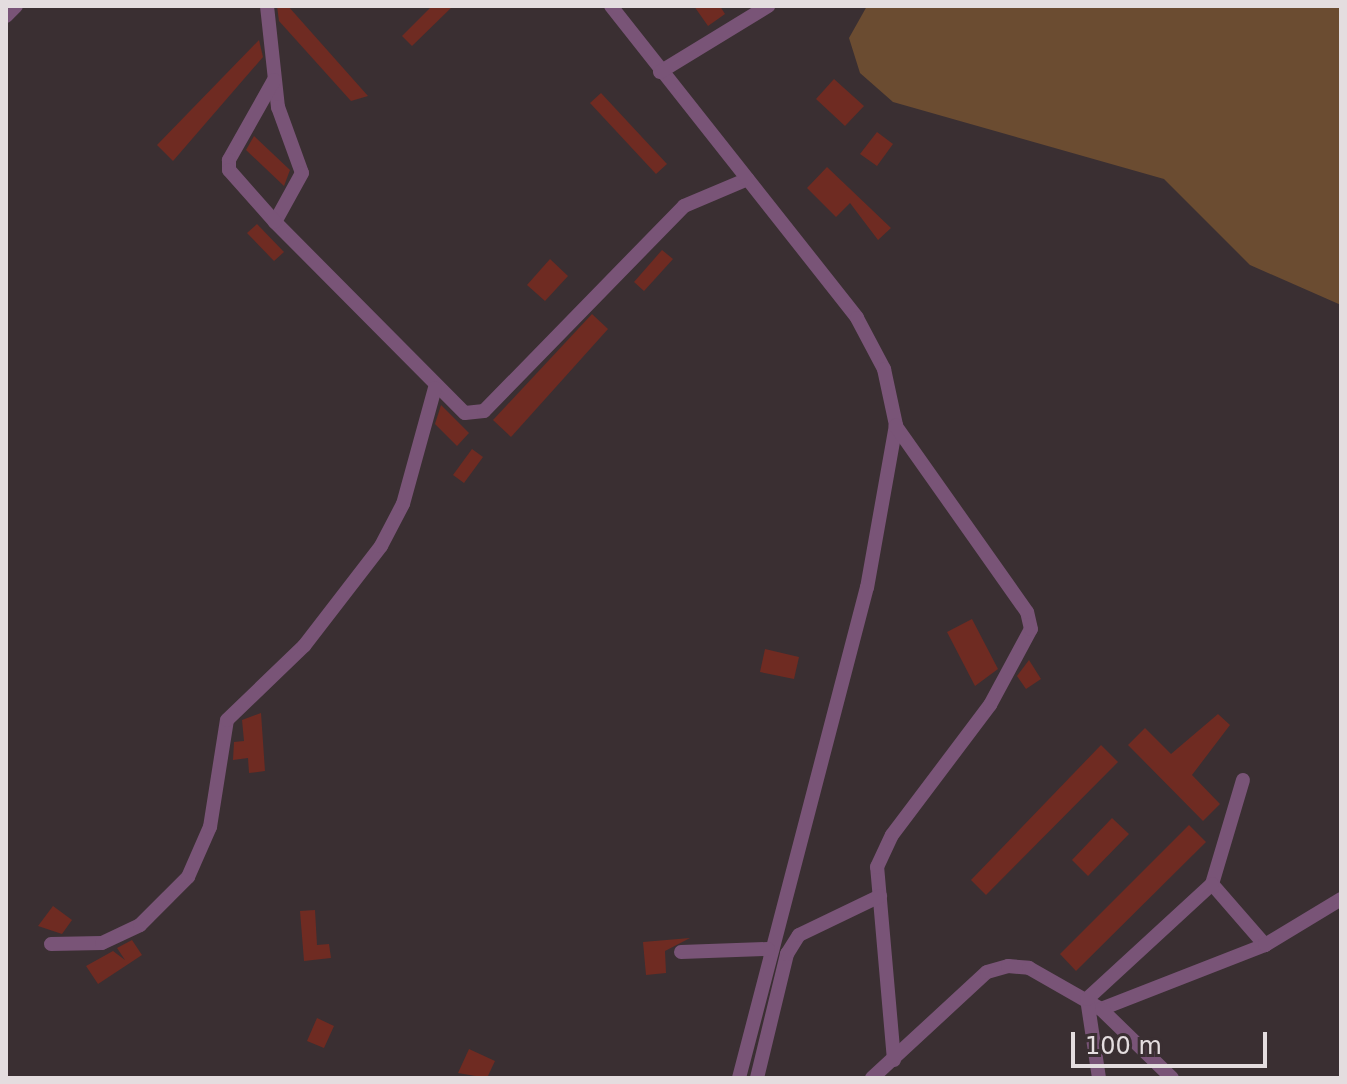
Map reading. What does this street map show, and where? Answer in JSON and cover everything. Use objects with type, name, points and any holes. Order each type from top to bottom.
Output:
[{"type":"street","points":[[6,16],[16,6]]},
{"type":"street","points":[[267,6],[274,80],[302,173],[275,222]]},
{"type":"street","points":[[611,6],[857,318],[884,369],[896,425],[894,466],[867,587],[768,949],[739,1078]]},
{"type":"street","points":[[660,72],[768,6]]},
{"type":"street","points":[[274,80],[229,160],[229,170],[435,388],[465,413],[484,411],[684,206],[748,179]]},
{"type":"street","points":[[51,944],[102,943],[140,925],[188,877],[210,827],[227,720],[304,646],[381,546],[403,504],[435,388]]},
{"type":"street","points":[[894,1060],[877,867],[888,843],[990,705],[1031,629],[1027,612],[896,425]]},
{"type":"street","points":[[1087,999],[1212,884],[1243,780]]},
{"type":"street","points":[[1212,884],[1265,945]]},
{"type":"street","points":[[757,1078],[787,954],[799,935],[880,896]]},
{"type":"street","points":[[1101,1009],[1265,945],[1341,899]]},
{"type":"street","points":[[681,952],[768,949]]},
{"type":"street","points":[[872,1078],[987,972],[1029,968],[1101,1009],[1172,1078]]},
{"type":"street","points":[[1087,999],[1099,1078]]},
{"type":"shaded area","points":[[867,6],[1341,6],[1341,305],[1250,265],[1164,179],[893,102],[860,73],[849,38]]},
{"type":"building","points":[[277,6],[288,6],[368,96],[351,101],[279,21]]},
{"type":"building","points":[[432,6],[453,6],[412,46],[402,36]]},
{"type":"building","points":[[694,6],[720,6],[725,14],[708,26]]},
{"type":"building","points":[[259,40],[263,57],[173,161],[157,145]]},
{"type":"building","points":[[834,79],[864,106],[845,126],[816,99]]},
{"type":"building","points":[[601,93],[667,164],[656,174],[590,103]]},
{"type":"building","points":[[877,132],[893,144],[877,166],[860,154]]},
{"type":"building","points":[[254,136],[290,170],[284,186],[246,150]]},
{"type":"building","points":[[827,167],[891,228],[878,240],[850,203],[836,217],[807,188]]},
{"type":"building","points":[[257,224],[284,252],[274,261],[247,233]]},
{"type":"building","points":[[662,250],[673,259],[644,291],[634,282]]},
{"type":"building","points":[[550,259],[568,276],[545,301],[527,285]]},
{"type":"building","points":[[592,314],[608,329],[511,437],[493,420]]},
{"type":"building","points":[[441,405],[469,433],[457,446],[435,424]]},
{"type":"building","points":[[472,449],[483,457],[464,483],[453,475]]},
{"type":"building","points":[[972,619],[998,669],[975,686],[947,632]]},
{"type":"building","points":[[765,649],[799,657],[794,679],[760,672]]},
{"type":"building","points":[[1029,660],[1041,679],[1026,689],[1017,676]]},
{"type":"building","points":[[261,713],[265,771],[249,773],[248,758],[233,760],[234,742],[244,741],[242,720]]},
{"type":"building","points":[[1218,714],[1230,725],[1192,775],[1220,804],[1203,821],[1128,745],[1145,728],[1171,754]]},
{"type":"building","points":[[1101,745],[1118,762],[986,895],[971,880]]},
{"type":"building","points":[[1112,818],[1129,834],[1088,876],[1072,860]]},
{"type":"building","points":[[1189,825],[1206,842],[1076,971],[1060,954]]},
{"type":"building","points":[[53,906],[72,920],[62,934],[38,926]]},
{"type":"building","points":[[315,910],[317,945],[329,944],[331,958],[304,961],[300,911]]},
{"type":"building","points":[[690,938],[665,951],[666,973],[646,975],[643,942]]},
{"type":"building","points":[[132,940],[142,955],[98,984],[86,966],[113,951],[125,960],[117,948]]},
{"type":"building","points":[[317,1018],[334,1026],[324,1048],[307,1041]]},
{"type":"building","points":[[469,1049],[495,1061],[487,1078],[458,1073]]}]
